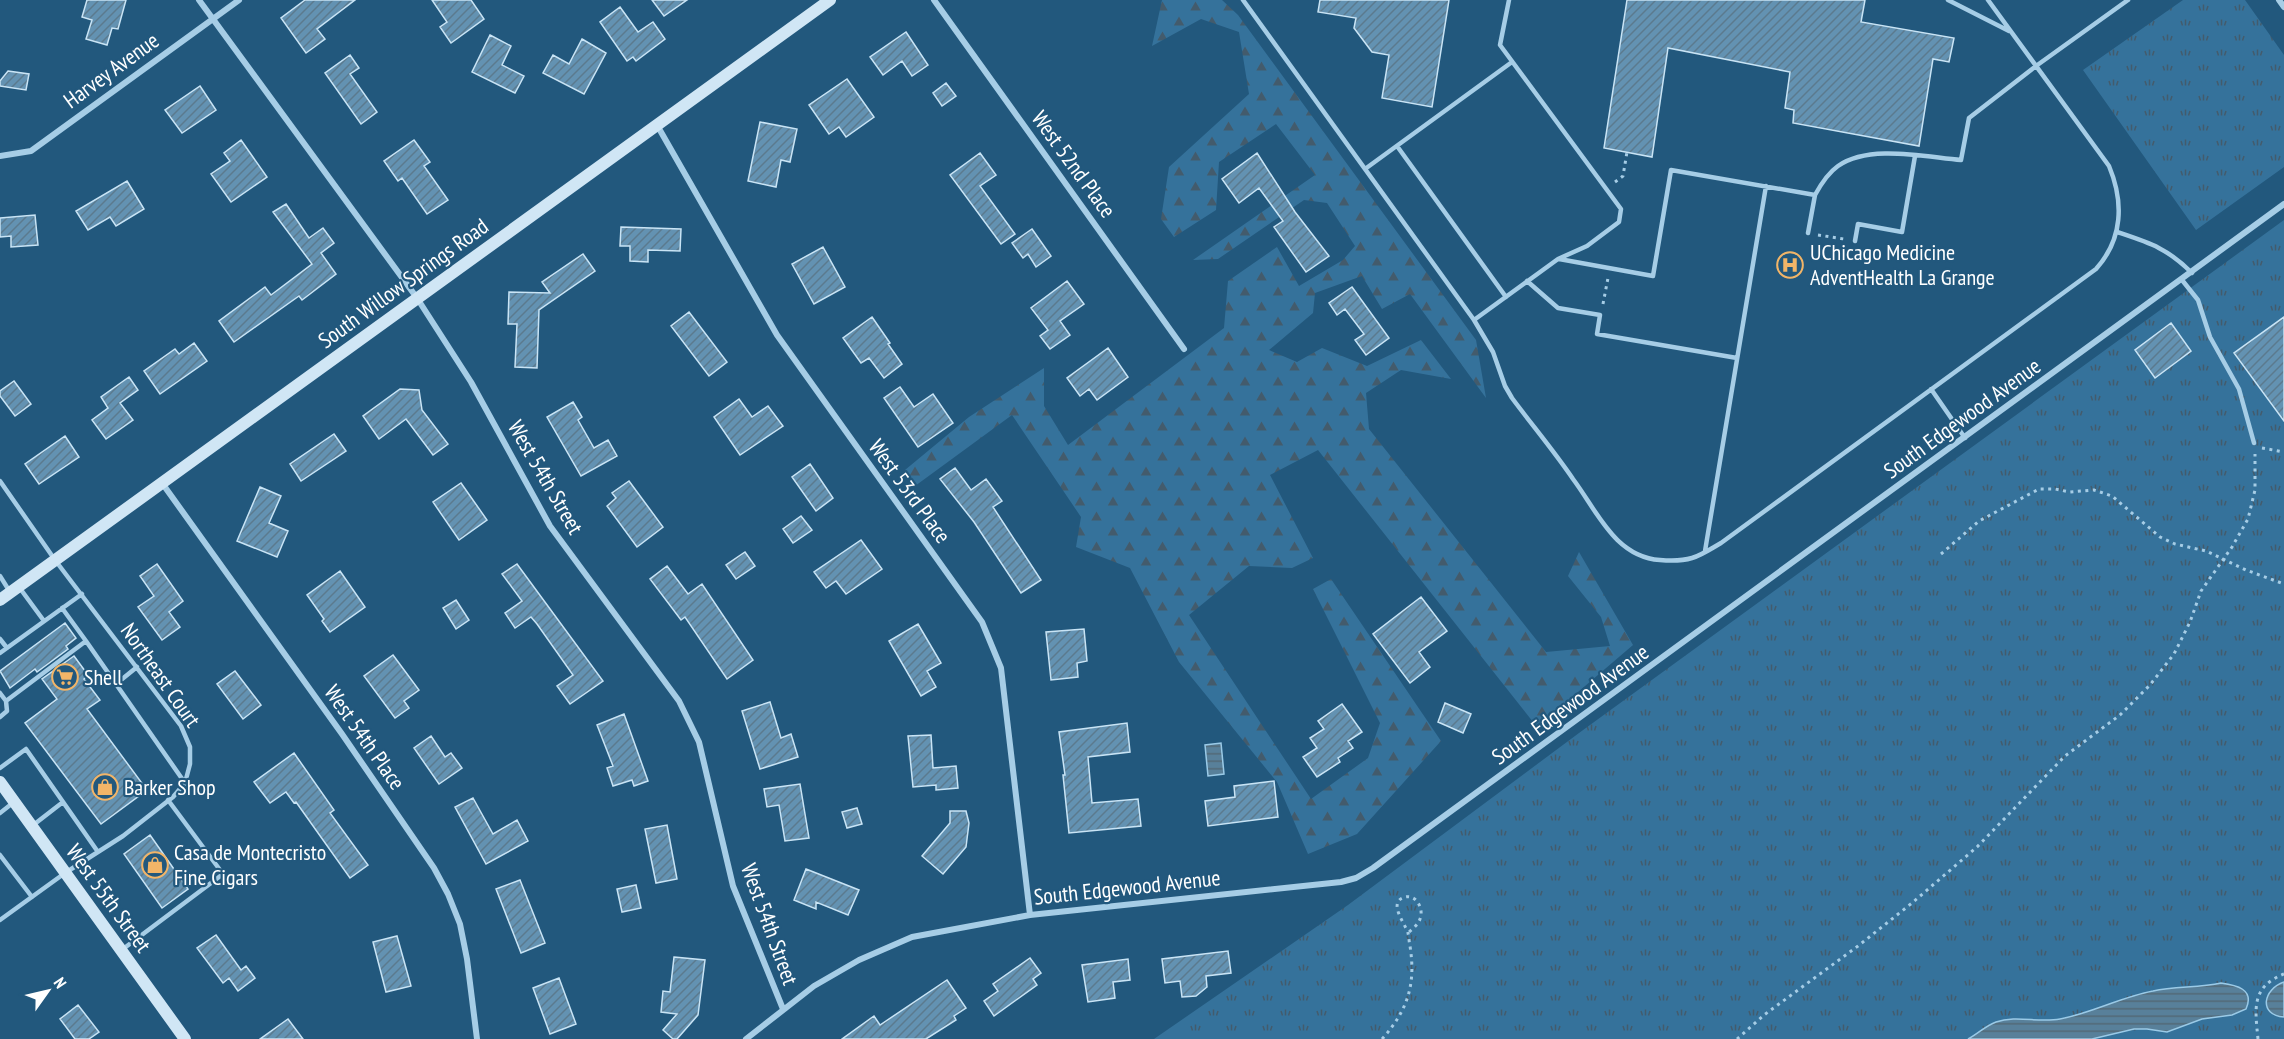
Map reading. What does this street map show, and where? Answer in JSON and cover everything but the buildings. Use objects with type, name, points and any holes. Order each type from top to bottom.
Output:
[{"type":"street","name":"West 54th Street","points":[[199,0],[417,298],[471,382],[550,526],[679,701],[699,742],[733,886],[783,1009]]},
{"type":"street","name":"Harvey Avenue","points":[[0,156],[31,151],[238,0]]},
{"type":"street","name":"South Willow Springs Road","points":[[10,593],[830,0]]},
{"type":"street","name":"West 52nd Place","points":[[934,0],[1184,349]]},
{"type":"street","points":[[2279,0],[2284,7]]},
{"type":"street","name":"West 53rd Place","points":[[657,125],[777,335],[981,622],[1001,668],[1030,915]]},
{"type":"street","name":"South Edgewood Avenue","points":[[746,1039],[814,986],[859,960],[912,938],[1030,915],[1341,882],[1356,878],[1535,752],[2284,204]]},
{"type":"street","name":"West 54th Place","points":[[162,483],[342,734],[434,868],[460,924],[467,959],[477,1039]]},
{"type":"street","name":"West 55th Street","points":[[0,782],[185,1039]]},
{"type":"lane","points":[[1243,0],[1474,320],[1493,352],[1505,386],[1512,398],[1573,478],[1610,533],[1624,548],[1651,560],[1667,561],[1694,557],[1721,543],[2096,269],[2105,259],[2117,232],[2120,207],[2109,166],[1988,0]]},
{"type":"lane","points":[[1474,320],[1558,259],[1587,246],[1619,222],[1621,209],[1500,45],[1509,0]]},
{"type":"lane","points":[[1948,0],[2012,32]]},
{"type":"lane","points":[[1808,233],[1815,195],[1824,180],[1837,166],[1863,154],[1961,160],[1969,118],[2036,66],[2128,0]]},
{"type":"lane","points":[[1365,169],[1512,62]]},
{"type":"lane","points":[[1397,146],[1506,297]]},
{"type":"lane","points":[[1855,241],[1858,224],[1902,232],[1915,156]]},
{"type":"lane","points":[[1558,259],[1653,276],[1671,170],[1815,195]]},
{"type":"lane","points":[[1705,551],[1766,186]]},
{"type":"lane","points":[[2117,232],[2163,248],[2192,273]]},
{"type":"lane","points":[[2182,280],[2198,300],[2210,337],[2239,389],[2254,442]]},
{"type":"lane","points":[[1527,282],[1558,308],[1600,315],[1597,334],[1737,358]]},
{"type":"lane","points":[[1931,389],[1965,438]]},
{"type":"lane","name":"Northeast Court","points":[[0,482],[181,726],[190,747],[190,764],[184,783]]},
{"type":"lane","points":[[0,576],[10,593],[44,621]]},
{"type":"lane","points":[[0,653],[82,594]]},
{"type":"lane","points":[[0,920],[65,873],[123,836],[168,800],[184,783],[62,608]]},
{"type":"lane","points":[[0,639],[7,648]]},
{"type":"lane","points":[[6,701],[86,641]]},
{"type":"lane","points":[[116,684],[137,667]]},
{"type":"lane","points":[[0,693],[6,701],[7,711],[0,717]]},
{"type":"lane","points":[[0,768],[26,750],[98,852]]},
{"type":"lane","points":[[121,951],[223,874],[168,800]]},
{"type":"lane","points":[[0,813],[14,802]]},
{"type":"lane","points":[[32,826],[63,802]]},
{"type":"lane","points":[[0,855],[32,897]]},
{"type":"path","points":[[1606,189],[1623,176],[1627,152]]},
{"type":"path","points":[[1808,233],[1855,241]]},
{"type":"path","points":[[1600,315],[1610,268]]},
{"type":"path","points":[[2254,442],[2263,448],[2284,452]]},
{"type":"path","points":[[1737,1039],[1764,1015],[1903,910],[1969,854],[2026,799],[2066,756],[2120,715],[2150,685],[2174,654],[2184,636],[2201,591],[2242,532],[2253,506],[2256,472],[2254,442]]},
{"type":"path","points":[[1941,554],[1979,521],[2038,489],[2048,488],[2062,492],[2094,490],[2112,496],[2160,537],[2175,544],[2206,550],[2284,585]]},
{"type":"path","points":[[1382,1039],[1394,1023],[1410,993],[1413,964],[1408,933],[1397,909],[1399,902],[1405,897],[1417,902],[1422,909],[1421,918],[1408,933]]},
{"type":"path","points":[[2258,1039],[2256,1007],[2259,994],[2267,982],[2284,974]]},
{"type":"green space","points":[[1162,0],[1222,0],[1238,15],[1476,340],[1486,398],[1410,294],[1382,309],[1362,276],[1315,293],[1313,313],[1269,350],[1297,362],[1322,348],[1367,366],[1421,340],[1451,379],[1401,370],[1366,393],[1369,429],[1546,652],[1610,646],[1601,617],[1568,576],[1579,552],[1633,645],[1537,727],[1318,450],[1270,475],[1313,558],[1292,568],[1249,566],[1189,615],[1311,799],[1368,758],[1380,723],[1313,589],[1331,579],[1441,741],[1357,834],[1308,854],[1277,782],[1179,662],[1130,568],[1076,547],[1081,517],[1012,415],[915,486],[905,470],[969,417],[1044,368],[1044,406],[1068,445],[1224,328],[1228,281],[1277,247],[1299,286],[1343,260],[1355,246],[1327,203],[1304,200],[1218,259],[1193,260],[1315,175],[1276,124],[1219,162],[1216,210],[1174,237],[1161,219],[1169,167],[1249,94],[1239,32],[1201,19],[1152,46]]},
{"type":"green space","points":[[2183,0],[2245,0],[2284,55],[2284,167],[2196,230],[2083,70]]},
{"type":"green space","points":[[2284,220],[2284,1039],[1154,1039],[1348,905],[1579,733]]},
{"type":"shaded area","points":[[1221,743],[1224,774],[1208,776],[1205,745]]},
{"type":"shaded area","points":[[2284,982],[2284,1017],[2270,1012],[2266,1001],[2271,990]]},
{"type":"shaded area","points":[[2221,983],[2243,989],[2248,997],[2246,1009],[2232,1015],[2202,1019],[2167,1032],[2134,1029],[2092,1039],[1968,1039],[1992,1024],[2004,1020],[2060,1019],[2153,991]]},
{"type":"place","name":"UChicago Medicine AdventHealth La Grange","points":[[1790,265]]},
{"type":"place","name":"Shell","points":[[65,677]]},
{"type":"place","name":"Barker Shop","points":[[105,787]]},
{"type":"place","name":"Casa de Montecristo Fine Cigars","points":[[155,865]]}]
